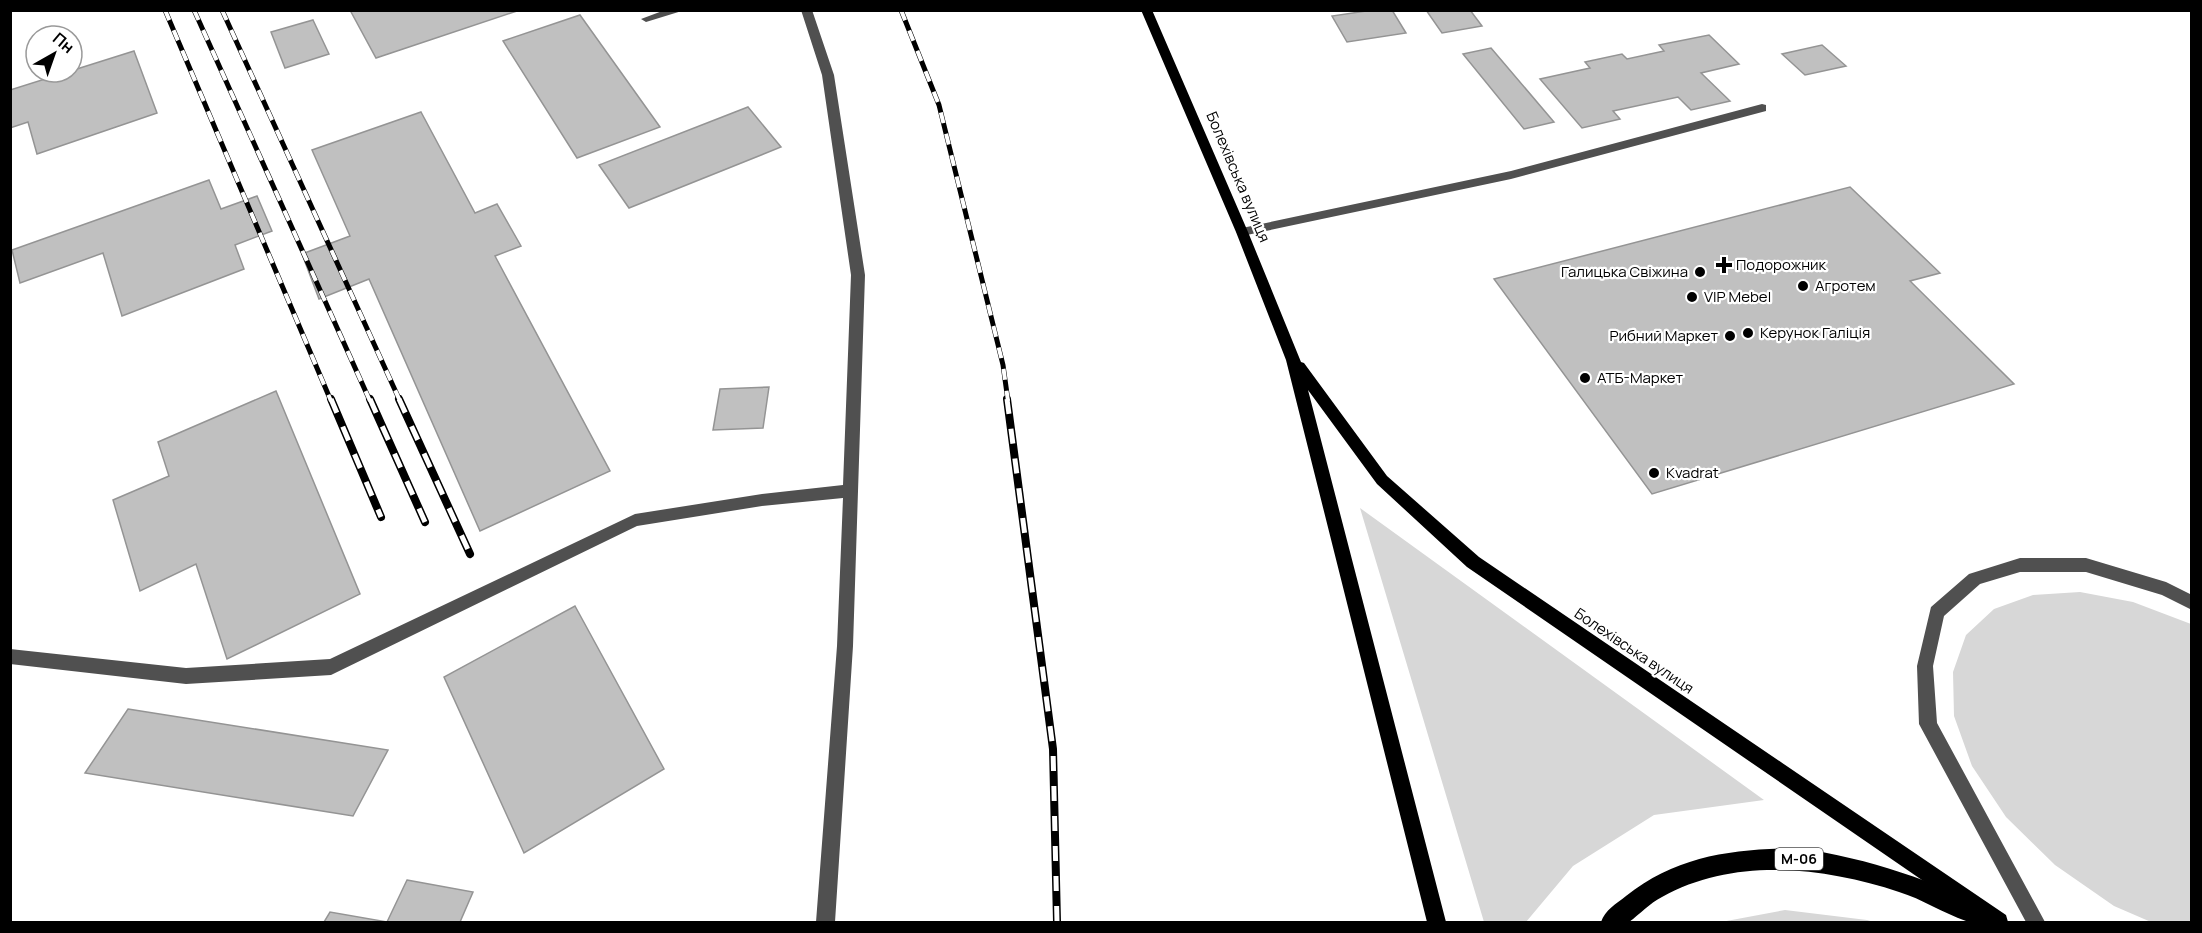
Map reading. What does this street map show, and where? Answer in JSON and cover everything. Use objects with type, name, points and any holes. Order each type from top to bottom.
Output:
[{"type":"highway","name":"М-06","points":[[1612,922],[1626,908],[1674,879],[1729,862],[1788,858],[1864,869],[1920,887],[1991,922]]},
{"type":"main road","name":"Болехівська вулиця","points":[[1146,10],[1242,232],[1293,360],[1436,922]]},
{"type":"main road","name":"Болехівська вулиця","points":[[1293,360],[1382,480],[1473,562],[1998,922]]},
{"type":"street","points":[[646,20],[680,10]]},
{"type":"street","points":[[806,10],[828,75],[858,275],[845,646],[826,922]]},
{"type":"street","points":[[1242,232],[1511,175],[1762,108]]},
{"type":"street","points":[[10,656],[186,676],[331,667],[634,520],[762,500],[850,491]]},
{"type":"street","points":[[2036,922],[1928,724],[1925,666],[1937,612],[1975,579],[2020,565],[2085,564],[2166,590],[2192,603]]},
{"type":"shaded area","points":[[1360,508],[1764,800],[1654,815],[1573,866],[1526,922],[1484,922]]},
{"type":"shaded area","points":[[2080,592],[2133,602],[2191,624],[2191,922],[2151,922],[2114,906],[2055,865],[2006,817],[1972,766],[1954,716],[1953,672],[1966,635],[1994,609],[2033,595]]},
{"type":"shaded area","points":[[1785,910],[1867,920],[1874,922],[1721,922]]},
{"type":"building","points":[[350,10],[520,10],[376,58]]},
{"type":"building","points":[[1373,10],[1392,10],[1406,33],[1347,42],[1332,16]]},
{"type":"building","points":[[1426,10],[1470,10],[1482,26],[1442,33]]},
{"type":"building","points":[[580,15],[660,127],[577,158],[503,41]]},
{"type":"building","points":[[313,20],[329,54],[285,68],[271,32]]},
{"type":"building","points":[[1709,35],[1739,64],[1701,73],[1730,101],[1691,110],[1678,97],[1613,111],[1620,119],[1582,128],[1540,79],[1590,68],[1585,62],[1622,54],[1627,59],[1664,51],[1659,45]]},
{"type":"building","points":[[1822,45],[1846,66],[1805,75],[1782,54]]},
{"type":"building","points":[[1491,48],[1554,122],[1524,129],[1463,54]]},
{"type":"building","points":[[134,51],[157,113],[37,154],[28,122],[10,128],[10,90],[29,84],[84,84],[84,67]]},
{"type":"building","points":[[748,107],[781,147],[629,208],[599,165]]},
{"type":"building","points":[[421,112],[475,213],[497,204],[521,246],[495,256],[610,471],[480,531],[369,279],[319,299],[302,254],[350,236],[312,150]]},
{"type":"building","points":[[209,180],[221,209],[257,196],[272,231],[235,245],[244,269],[122,316],[103,253],[20,283],[12,250]]},
{"type":"building","name":"Керунок Галіція","points":[[1850,187],[1940,273],[1910,281],[2014,384],[1652,494],[1494,279]]},
{"type":"building","points":[[769,387],[763,428],[713,430],[720,389]]},
{"type":"building","points":[[276,391],[360,594],[227,659],[196,564],[140,591],[113,500],[169,476],[158,442]]},
{"type":"building","points":[[575,606],[664,769],[524,853],[444,677]]},
{"type":"building","points":[[128,709],[388,750],[353,816],[85,773]]},
{"type":"building","points":[[407,880],[473,892],[460,922],[387,922]]},
{"type":"building","points":[[330,912],[387,922],[324,922]]},
{"type":"railway","points":[[165,10],[331,401]]},
{"type":"railway","points":[[194,10],[370,401]]},
{"type":"railway","points":[[222,10],[400,401]]},
{"type":"railway","points":[[901,10],[939,105],[1003,365],[1008,401]]},
{"type":"railway","points":[[331,399],[381,517]]},
{"type":"railway","points":[[370,399],[425,522]]},
{"type":"railway","points":[[399,399],[470,554]]},
{"type":"railway","points":[[1007,399],[1053,749],[1057,922]]},
{"type":"place","name":"Подорожник","points":[[1724,265]]},
{"type":"place","name":"Галицька Свіжина","points":[[1700,272]]},
{"type":"place","name":"Агротем","points":[[1803,286]]},
{"type":"place","name":"VIP Mebel","points":[[1692,297]]},
{"type":"place","name":"Керунок Галіція","points":[[1748,333]]},
{"type":"place","name":"Рибний Маркет","points":[[1730,336]]},
{"type":"place","name":"АТБ-Маркет","points":[[1585,378]]},
{"type":"place","name":"Kvadrat","points":[[1654,473]]}]
